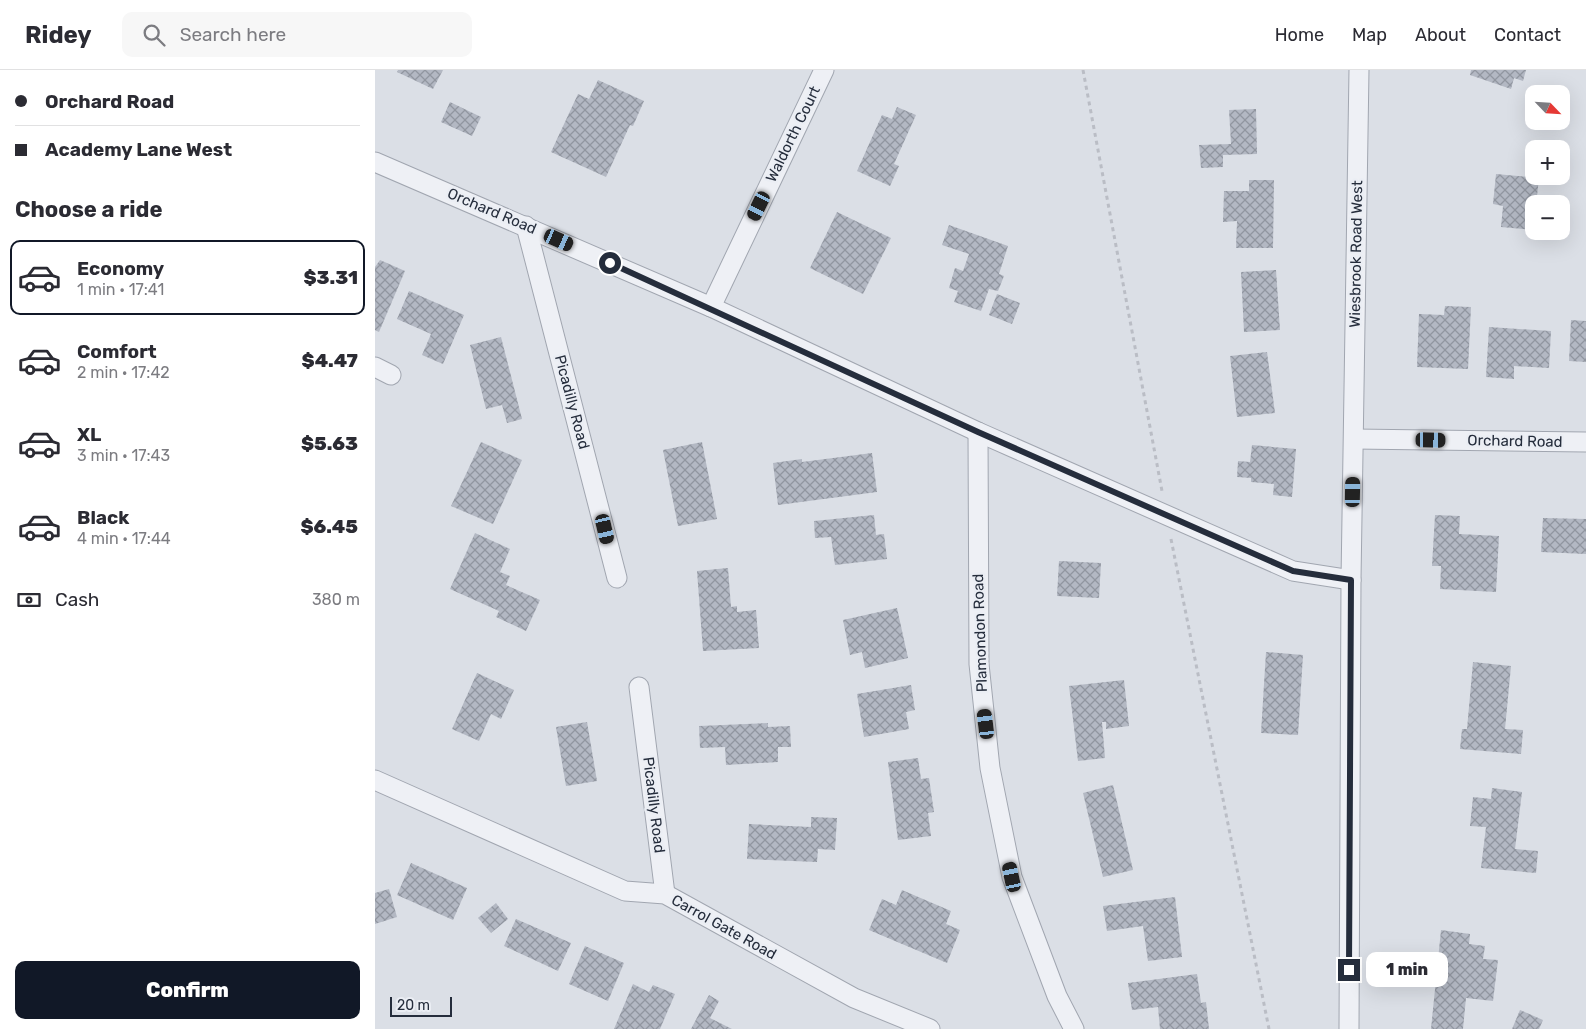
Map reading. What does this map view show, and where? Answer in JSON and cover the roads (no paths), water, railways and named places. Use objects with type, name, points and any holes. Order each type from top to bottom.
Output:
[{"type":"street","name":"Waldorth Court","points":[[711,307],[824,70]]},
{"type":"street","name":"Wiesbrook Road West","points":[[1349,1029],[1351,580],[1359,70]]},
{"type":"street","name":"Orchard Road","points":[[375,162],[711,307],[978,432],[1293,571],[1351,580]]},
{"type":"street","name":"Picadilly Road","points":[[526,226],[617,578]]},
{"type":"street","name":"Plamondon Road","points":[[978,432],[979,664],[990,768],[1012,877],[1057,996],[1074,1029]]},
{"type":"street","name":"Orchard Road","points":[[1354,438],[1586,442]]},
{"type":"street","name":"Picadilly Road","points":[[639,687],[665,894]]},
{"type":"street","name":"Carrol Gate Road","points":[[375,780],[625,890],[665,894],[854,998],[930,1029]]}]
